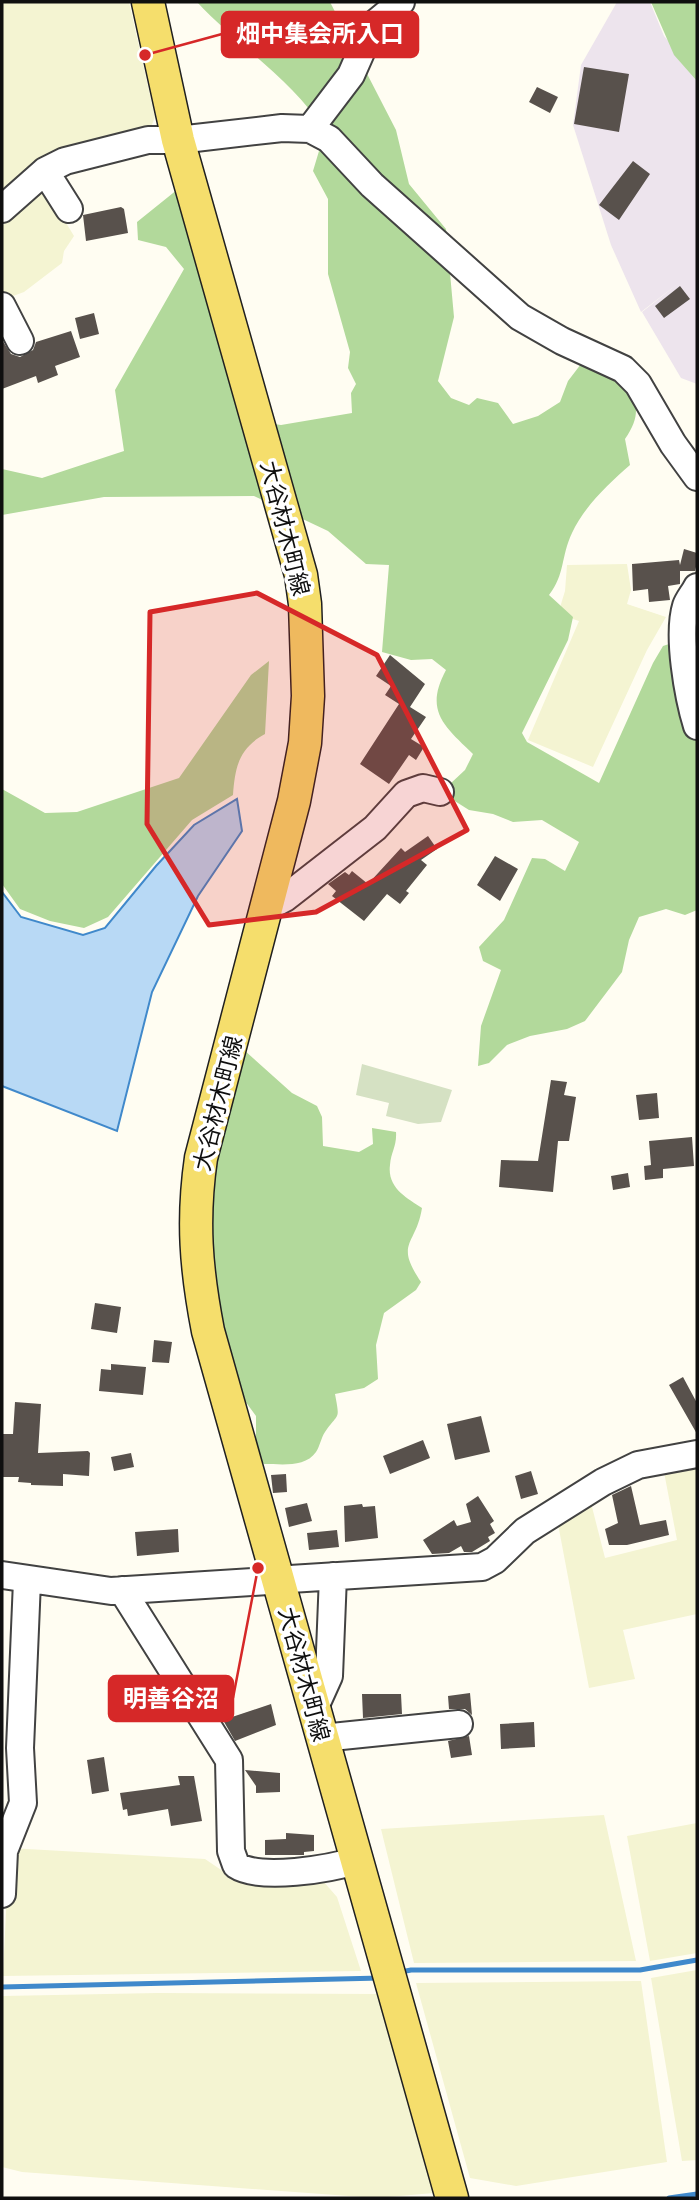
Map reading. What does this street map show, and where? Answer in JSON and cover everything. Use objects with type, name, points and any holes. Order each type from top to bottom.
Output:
[{"type":"main road","name":"大谷材木町線","points":[[148,2],[178,140],[272,467],[305,604],[308,696],[305,743],[294,801],[201,1158],[195,1205],[195,1256],[208,1331],[452,2198]]},
{"type":"street","points":[[310,129],[351,75],[373,25],[401,2]]},
{"type":"street","points":[[2,209],[45,171],[65,161],[148,140],[178,140],[282,128],[310,129],[329,139],[381,194],[520,317],[562,341],[623,369],[638,384],[673,444],[697,477]]},
{"type":"street","points":[[45,171],[69,209]]},
{"type":"street","points":[[2,306],[20,341]]},
{"type":"street","points":[[697,587],[686,606],[685,642],[688,691],[697,726]]},
{"type":"street","points":[[267,908],[285,898],[375,828],[406,794],[423,788],[440,792]]},
{"type":"street","points":[[2,1894],[4,1851],[23,1803],[15,1578],[122,1590],[482,1567],[495,1560],[525,1531],[603,1482],[638,1465],[697,1454]]},
{"type":"street","points":[[315,1707],[329,1676],[333,1576]]},
{"type":"street","points":[[122,1590],[229,1760],[231,1851],[236,1864],[250,1871],[318,1872],[358,1860]]},
{"type":"street","points":[[322,1738],[459,1724]]},
{"type":"highlighted area","points":[[257,593],[377,655],[467,830],[316,912],[209,925],[147,824],[150,612]]},
{"type":"shaded area","points":[[617,2],[650,2],[664,36],[697,75],[697,384],[681,378],[642,312],[680,282],[641,312],[611,245],[573,125],[581,65]]},
{"type":"green space","points":[[2,2],[129,2],[155,117],[151,127],[2,194]]},
{"type":"green space","points":[[197,2],[330,2],[396,130],[409,184],[446,229],[454,317],[438,381],[451,398],[469,405],[477,398],[498,403],[513,424],[538,416],[560,402],[568,381],[581,364],[619,382],[634,400],[636,411],[633,424],[625,439],[630,465],[597,496],[577,523],[558,580],[549,595],[573,617],[568,640],[522,733],[527,742],[599,783],[653,663],[663,646],[675,642],[687,725],[697,742],[697,910],[685,915],[666,909],[639,917],[629,940],[622,972],[585,1021],[567,1029],[530,1036],[507,1045],[489,1063],[478,1066],[481,1026],[501,970],[483,961],[479,947],[504,920],[532,858],[545,859],[565,871],[579,842],[542,820],[513,822],[493,814],[469,810],[450,798],[450,784],[465,770],[473,754],[453,735],[440,717],[437,696],[446,670],[432,659],[411,660],[382,652],[389,565],[366,564],[328,531],[254,496],[104,497],[2,515],[2,469],[42,478],[124,451],[115,390],[184,269],[166,247],[138,240],[137,222],[183,185],[240,419],[281,425],[352,413],[351,393],[356,384],[348,368],[350,352],[328,274],[328,199],[313,171],[325,131],[281,79]]},
{"type":"green space","points":[[651,2],[697,2],[697,81],[674,55]]},
{"type":"green space","points":[[45,188],[74,236],[64,251],[62,263],[24,292],[5,299],[2,294],[2,226]]},
{"type":"green space","points":[[627,564],[631,590],[627,604],[666,617],[647,650],[593,767],[528,740],[579,621],[558,614],[565,591],[567,565]]},
{"type":"green space","points":[[269,661],[265,734],[249,746],[240,759],[233,795],[192,820],[108,917],[84,928],[50,921],[20,909],[2,884],[2,789],[45,813],[77,812],[179,778],[251,675]]},
{"type":"green space","points":[[244,1050],[292,1093],[317,1106],[322,1117],[323,1146],[359,1152],[373,1144],[372,1128],[396,1132],[390,1165],[392,1180],[399,1191],[422,1208],[408,1251],[413,1269],[421,1282],[416,1290],[384,1313],[376,1345],[378,1379],[364,1388],[335,1394],[337,1416],[324,1434],[316,1452],[306,1461],[292,1464],[264,1464],[256,1455],[256,1416],[245,1401],[215,1296],[210,1214],[212,1152]]},
{"type":"green space","points":[[362,1064],[452,1090],[441,1122],[418,1124],[386,1116],[389,1103],[356,1095]]},
{"type":"green space","points":[[697,1467],[697,1614],[623,1630],[635,1679],[589,1688],[558,1524],[591,1503],[605,1558],[677,1540],[664,1472]]},
{"type":"green space","points":[[604,1815],[636,1961],[414,1963],[381,1829]]},
{"type":"green space","points":[[697,1823],[697,1953],[650,1961],[627,1836]]},
{"type":"green space","points":[[9,1848],[205,1859],[236,1880],[323,1881],[337,1897],[361,1971],[3,1976]]},
{"type":"green space","points":[[697,1970],[697,2160],[682,2161],[651,1978]]},
{"type":"green space","points":[[641,1981],[667,2162],[516,2186],[470,2178],[416,1983]]},
{"type":"green space","points":[[158,1993],[378,1994],[434,2193],[376,2198],[22,2172],[2,2167],[3,1996]]},
{"type":"water","points":[[237,799],[242,831],[198,896],[152,992],[117,1131],[2,1086],[2,892],[21,917],[83,935],[105,928],[194,825]]},
{"type":"building","points":[[584,67],[629,74],[619,132],[574,124]]},
{"type":"building","points":[[537,87],[558,97],[550,113],[529,102]]},
{"type":"building","points":[[633,161],[650,174],[619,220],[599,205]]},
{"type":"building","points":[[121,207],[124,209],[128,233],[86,241],[83,215]]},
{"type":"building","points":[[680,286],[690,299],[664,318],[655,306]]},
{"type":"building","points":[[94,313],[99,334],[80,339],[75,318]]},
{"type":"building","points":[[71,331],[80,357],[55,366],[58,375],[38,383],[36,376],[2,389],[2,340],[11,354],[20,357],[33,350],[36,342]]},
{"type":"building","points":[[684,549],[697,553],[695,571],[680,571],[680,584],[668,586],[670,600],[649,602],[648,589],[633,591],[632,564],[679,560],[680,565]]},
{"type":"building","points":[[390,655],[425,684],[410,707],[426,717],[411,739],[424,747],[416,760],[409,755],[389,784],[360,764],[399,704],[385,695],[391,686],[376,676]]},
{"type":"building","points":[[428,836],[437,849],[421,860],[427,865],[406,891],[409,893],[400,904],[387,894],[364,921],[332,896],[336,891],[328,884],[345,872],[349,875],[352,871],[368,884],[401,848],[405,852]]},
{"type":"building","points":[[495,856],[518,869],[500,901],[477,885]]},
{"type":"building","points":[[551,1080],[567,1082],[564,1095],[576,1097],[569,1141],[558,1141],[553,1192],[499,1187],[501,1160],[538,1161]]},
{"type":"building","points":[[657,1093],[659,1118],[639,1120],[636,1095]]},
{"type":"building","points":[[692,1137],[694,1166],[663,1169],[663,1178],[645,1180],[644,1166],[651,1165],[649,1141]]},
{"type":"building","points":[[628,1173],[630,1187],[613,1190],[611,1176]]},
{"type":"building","points":[[95,1303],[121,1307],[117,1333],[91,1329]]},
{"type":"building","points":[[154,1340],[172,1342],[169,1363],[152,1362]]},
{"type":"building","points":[[111,1364],[146,1367],[143,1395],[99,1391],[101,1369],[111,1370]]},
{"type":"building","points":[[683,1377],[697,1403],[697,1434],[669,1385]]},
{"type":"building","points":[[15,1402],[41,1404],[38,1453],[88,1451],[89,1476],[63,1474],[63,1486],[31,1485],[18,1482],[19,1477],[2,1477],[2,1434],[13,1434]]},
{"type":"building","points":[[481,1416],[490,1452],[455,1460],[447,1424]]},
{"type":"building","points":[[423,1440],[430,1458],[390,1474],[383,1456]]},
{"type":"building","points":[[131,1453],[134,1467],[114,1471],[111,1457]]},
{"type":"building","points":[[531,1471],[538,1494],[521,1499],[515,1476]]},
{"type":"building","points":[[286,1474],[287,1492],[273,1493],[271,1475]]},
{"type":"building","points":[[631,1486],[640,1525],[666,1520],[669,1535],[627,1545],[609,1545],[605,1529],[618,1523],[612,1495]]},
{"type":"building","points":[[478,1496],[494,1521],[490,1524],[495,1533],[488,1537],[490,1541],[472,1552],[464,1552],[461,1546],[449,1553],[432,1554],[423,1540],[454,1520],[457,1526],[471,1522],[466,1504]]},
{"type":"building","points":[[307,1503],[312,1521],[289,1527],[285,1508]]},
{"type":"building","points":[[362,1504],[363,1507],[375,1506],[378,1538],[345,1542],[344,1506]]},
{"type":"building","points":[[178,1529],[179,1552],[137,1556],[135,1532]]},
{"type":"building","points":[[337,1530],[339,1547],[309,1550],[307,1533]]},
{"type":"building","points":[[470,1693],[472,1715],[465,1709],[449,1709],[448,1696]]},
{"type":"building","points":[[362,1694],[401,1694],[402,1714],[363,1718]]},
{"type":"building","points":[[271,1704],[276,1725],[235,1741],[223,1720]]},
{"type":"building","points":[[534,1722],[535,1747],[501,1749],[500,1724]]},
{"type":"building","points":[[469,1736],[472,1755],[451,1758],[448,1741]]},
{"type":"building","points":[[104,1757],[109,1791],[92,1794],[87,1760]]},
{"type":"building","points":[[245,1770],[280,1773],[280,1792],[256,1793],[256,1786]]},
{"type":"building","points":[[178,1776],[194,1776],[202,1821],[171,1826],[168,1809],[128,1816],[127,1809],[123,1810],[120,1793],[180,1785]]},
{"type":"building","points":[[286,1833],[314,1835],[314,1851],[304,1852],[304,1855],[265,1855],[265,1840],[286,1839]]},
{"type":"waterway","points":[[401,1972],[640,1970],[697,1960]]},
{"type":"waterway","points":[[2,1987],[381,1978]]},
{"type":"waterway","points":[[669,2198],[697,2194]]},
{"type":"place","name":"畑中集会所入口","points":[[145,55]]},
{"type":"place","name":"明善谷沼","points":[[258,1568]]}]
